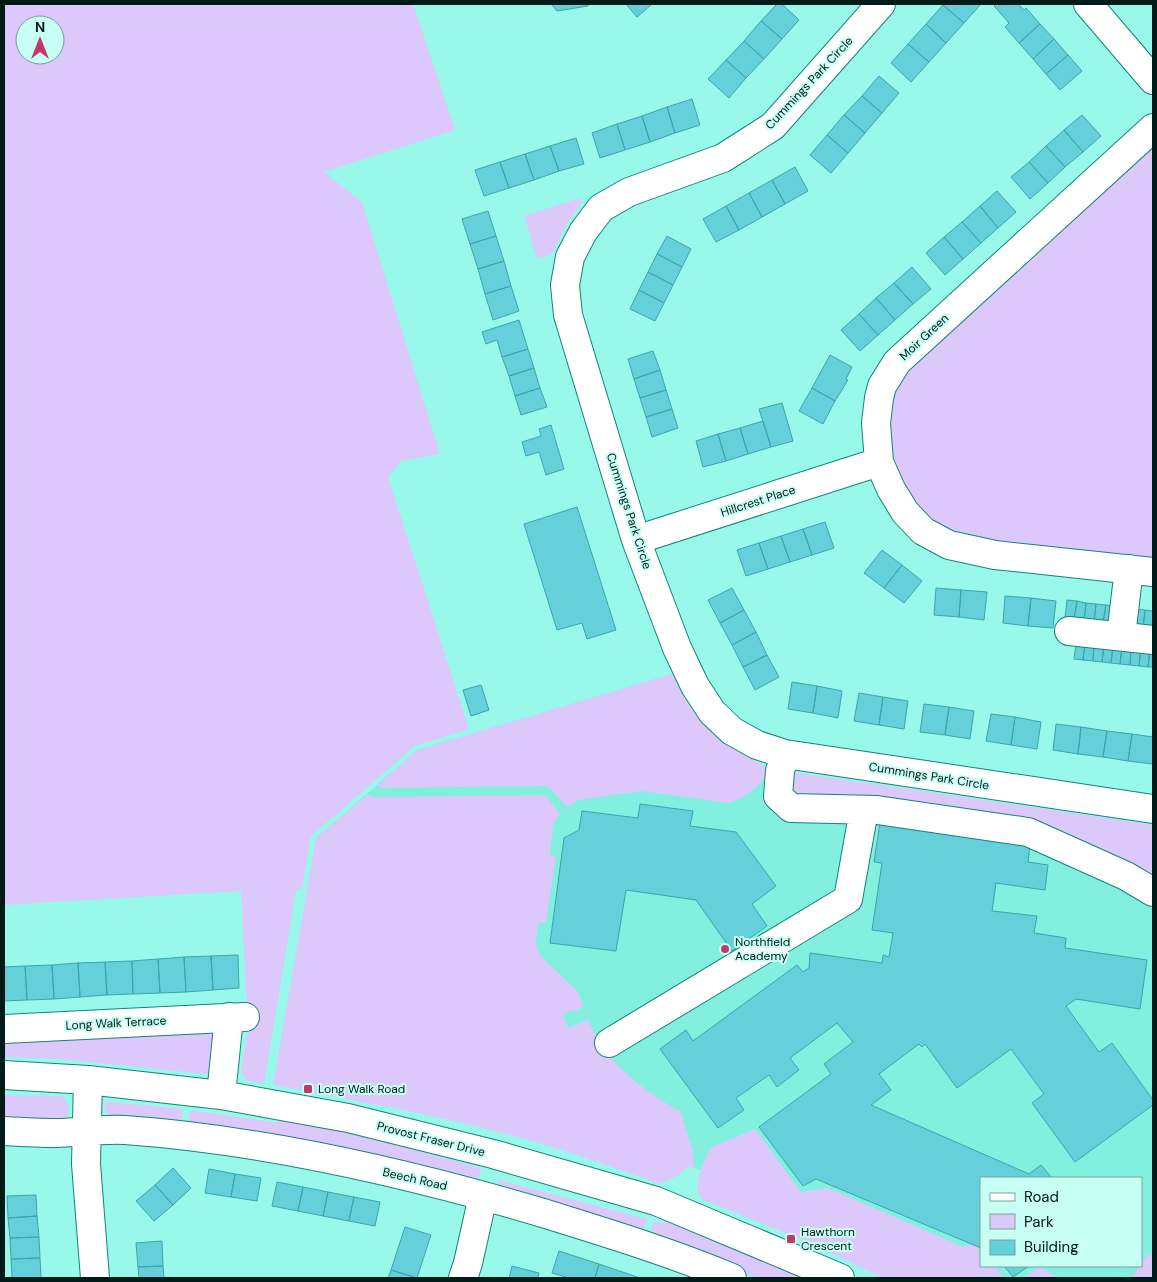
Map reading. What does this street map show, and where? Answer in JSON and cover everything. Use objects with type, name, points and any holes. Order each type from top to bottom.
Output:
[{"type":"street","name":"Cummings Park Circle","points":[[881,4],[773,126],[723,158],[629,192],[602,208],[583,232],[570,257],[565,285],[568,315],[636,540],[677,648],[695,686],[712,712],[732,731],[757,745],[785,754],[1153,809]]},
{"type":"street","points":[[1088,4],[1153,80]]},
{"type":"street","name":"Moir Green","points":[[1141,570],[995,555],[949,545],[923,531],[905,512],[879,462],[876,422],[882,386],[897,362],[1153,128]]},
{"type":"street","name":"Hillcrest Place","points":[[636,540],[879,462]]},
{"type":"street","points":[[1121,636],[1141,570]]},
{"type":"street","points":[[1070,631],[1153,640]]},
{"type":"street","points":[[785,754],[780,771],[778,796],[792,808],[877,810],[1028,832],[1126,876],[1153,892]]},
{"type":"street","points":[[609,1043],[848,899],[864,810]]},
{"type":"street","name":"Long Walk Terrace","points":[[4,1029],[237,1017],[221,1094]]},
{"type":"street","name":"Provost Fraser Drive","points":[[4,1075],[88,1080],[221,1094],[358,1120],[493,1154],[656,1201],[840,1278]]},
{"type":"street","points":[[88,1080],[86,1164],[95,1278]]},
{"type":"street","name":"Beech Road","points":[[86,1132],[122,1130],[183,1136],[308,1154],[429,1181],[643,1244],[732,1278]]},
{"type":"street","points":[[4,1131],[86,1132]]},
{"type":"street","points":[[462,1278],[468,1264],[483,1196]]},
{"type":"shaded area","name":"Northfield Academy","points":[[672,674],[682,696],[698,719],[718,739],[744,756],[770,768],[1153,825],[1153,1278],[939,1278],[877,1245],[698,1169],[495,1106],[316,838],[417,750]]},
{"type":"green space","points":[[4,4],[413,4],[455,130],[324,172],[362,202],[440,454],[401,461],[388,477],[469,729],[415,746],[311,836],[302,889],[296,890],[264,1084],[247,1080],[241,1071],[249,1021],[259,1018],[259,1010],[247,1009],[241,891],[4,905]]},
{"type":"green space","points":[[1153,139],[1153,561],[979,539],[961,536],[942,529],[922,514],[895,471],[888,436],[893,385],[901,370]]},
{"type":"green space","points":[[580,198],[582,202],[565,227],[552,254],[537,259],[524,216]]},
{"type":"green space","points":[[672,674],[690,707],[711,731],[737,751],[770,768],[763,780],[741,798],[728,803],[641,791],[578,800],[568,807],[547,786],[381,788],[377,785],[417,750]]},
{"type":"green space","points":[[790,772],[1153,825],[1153,877],[1092,847],[793,796],[790,786]]},
{"type":"green space","points":[[368,794],[371,797],[545,795],[560,814],[553,824],[550,855],[556,856],[546,923],[539,922],[536,942],[540,955],[579,993],[583,1008],[563,1014],[568,1028],[588,1020],[598,1041],[625,1072],[657,1097],[680,1111],[693,1151],[694,1168],[688,1166],[679,1175],[659,1184],[577,1155],[480,1127],[315,1093],[315,1087],[303,1085],[301,1090],[273,1085],[316,838]]},
{"type":"green space","points":[[198,1029],[212,1034],[218,1044],[215,1075],[60,1059],[4,1057],[4,1039]]},
{"type":"green space","points":[[4,1095],[62,1096],[69,1106],[68,1117],[59,1123],[4,1121]]},
{"type":"green space","points":[[105,1101],[183,1109],[181,1124],[116,1118],[108,1115],[104,1109]]},
{"type":"green space","points":[[190,1110],[278,1123],[279,1117],[332,1128],[481,1168],[478,1182],[188,1125]]},
{"type":"green space","points":[[755,1129],[801,1192],[828,1188],[964,1247],[971,1244],[980,1248],[980,1267],[996,1267],[1004,1278],[883,1278],[806,1241],[703,1200],[697,1189],[699,1175],[710,1148]]},
{"type":"green space","points":[[498,1180],[647,1219],[642,1233],[497,1187]]},
{"type":"green space","points":[[665,1218],[810,1278],[759,1278],[649,1236],[654,1221],[663,1224]]},
{"type":"green space","points":[[1148,1254],[1153,1257],[1153,1278],[1131,1278],[1139,1267],[1142,1267],[1142,1262]]},
{"type":"green space","points":[[1039,1267],[1059,1278],[1023,1278]]},
{"type":"building","points":[[551,4],[589,4],[588,6],[557,11]]},
{"type":"building","points":[[626,4],[652,4],[637,17]]},
{"type":"building","points":[[777,4],[782,4],[799,20],[782,39],[761,21]]},
{"type":"building","points":[[981,4],[964,23],[943,5]]},
{"type":"building","points":[[994,4],[1018,4],[1024,10],[1026,8],[1040,24],[1019,43],[1005,27],[1009,23]]},
{"type":"building","points":[[943,5],[964,23],[946,43],[926,24]]},
{"type":"building","points":[[761,21],[782,39],[764,59],[744,41]]},
{"type":"building","points":[[926,24],[946,43],[929,62],[908,44]]},
{"type":"building","points":[[1040,24],[1054,39],[1033,59],[1019,43]]},
{"type":"building","points":[[1054,39],[1068,55],[1046,74],[1033,59]]},
{"type":"building","points":[[744,41],[764,59],[746,78],[726,60]]},
{"type":"building","points":[[908,44],[929,62],[911,82],[891,63]]},
{"type":"building","points":[[1068,55],[1082,71],[1060,90],[1046,74]]},
{"type":"building","points":[[726,60],[746,78],[729,98],[708,79]]},
{"type":"building","points":[[879,76],[899,93],[882,113],[862,96]]},
{"type":"building","points":[[862,96],[882,113],[865,133],[844,115]]},
{"type":"building","points":[[692,99],[700,125],[675,133],[667,107]]},
{"type":"building","points":[[667,107],[675,133],[650,142],[642,116]]},
{"type":"building","points":[[844,115],[865,133],[848,153],[827,135]]},
{"type":"building","points":[[1082,115],[1101,136],[1083,152],[1064,130]]},
{"type":"building","points":[[642,116],[650,142],[625,150],[617,124]]},
{"type":"building","points":[[617,124],[625,150],[600,158],[592,133]]},
{"type":"building","points":[[1064,130],[1083,152],[1065,167],[1046,146]]},
{"type":"building","points":[[827,135],[848,153],[831,173],[810,155]]},
{"type":"building","points":[[576,138],[584,164],[559,171],[550,146]]},
{"type":"building","points":[[550,146],[559,171],[534,180],[525,154]]},
{"type":"building","points":[[1046,146],[1065,167],[1048,183],[1029,162]]},
{"type":"building","points":[[525,154],[534,180],[509,188],[500,162]]},
{"type":"building","points":[[500,162],[509,188],[484,196],[475,170]]},
{"type":"building","points":[[1029,162],[1048,183],[1030,199],[1011,177]]},
{"type":"building","points":[[795,167],[808,191],[785,204],[772,180]]},
{"type":"building","points":[[772,180],[785,204],[762,217],[749,193]]},
{"type":"building","points":[[997,191],[1016,212],[998,228],[980,206]]},
{"type":"building","points":[[749,193],[762,217],[739,230],[726,206]]},
{"type":"building","points":[[726,206],[739,230],[716,242],[703,219]]},
{"type":"building","points":[[980,206],[998,228],[981,243],[962,222]]},
{"type":"building","points":[[488,211],[496,236],[470,244],[462,219]]},
{"type":"building","points":[[962,222],[981,243],[963,259],[944,237]]},
{"type":"building","points":[[496,236],[504,261],[478,269],[470,244]]},
{"type":"building","points":[[667,236],[691,249],[682,267],[657,254]]},
{"type":"building","points":[[944,237],[963,259],[945,275],[926,253]]},
{"type":"building","points":[[657,254],[682,267],[673,285],[648,272]]},
{"type":"building","points":[[504,261],[511,286],[485,294],[478,269]]},
{"type":"building","points":[[912,267],[931,289],[913,304],[894,283]]},
{"type":"building","points":[[648,272],[673,285],[664,303],[639,290]]},
{"type":"building","points":[[894,283],[913,304],[895,320],[876,298]]},
{"type":"building","points":[[511,286],[519,311],[493,320],[485,294]]},
{"type":"building","points":[[639,290],[664,303],[655,321],[630,309]]},
{"type":"building","points":[[876,298],[895,320],[878,335],[859,314]]},
{"type":"building","points":[[859,314],[878,335],[860,351],[841,330]]},
{"type":"building","points":[[519,320],[528,349],[502,357],[497,340],[486,344],[482,332]]},
{"type":"building","points":[[528,349],[534,368],[509,376],[502,357]]},
{"type":"building","points":[[653,351],[660,370],[634,379],[628,359]]},
{"type":"building","points":[[830,355],[852,367],[846,379],[848,380],[835,401],[812,388]]},
{"type":"building","points":[[534,368],[540,388],[515,396],[509,376]]},
{"type":"building","points":[[660,370],[666,390],[640,398],[634,379]]},
{"type":"building","points":[[540,388],[547,407],[521,415],[515,396]]},
{"type":"building","points":[[812,388],[835,401],[823,424],[799,411]]},
{"type":"building","points":[[666,390],[672,409],[646,417],[640,398]]},
{"type":"building","points":[[782,403],[793,441],[771,447],[759,409]]},
{"type":"building","points":[[672,409],[678,428],[652,437],[646,417]]},
{"type":"building","points":[[763,421],[771,447],[748,454],[740,428]]},
{"type":"building","points":[[551,425],[564,469],[546,475],[539,452],[526,456],[522,442],[541,436],[539,429]]},
{"type":"building","points":[[740,428],[748,454],[726,461],[718,434]]},
{"type":"building","points":[[718,434],[726,461],[703,467],[696,441]]},
{"type":"building","points":[[577,507],[616,630],[587,639],[582,623],[557,630],[524,524]]},
{"type":"building","points":[[825,522],[834,548],[812,555],[803,529]]},
{"type":"building","points":[[803,529],[812,555],[790,562],[781,536]]},
{"type":"building","points":[[781,536],[790,562],[768,569],[759,543]]},
{"type":"building","points":[[759,543],[768,569],[746,576],[737,550]]},
{"type":"building","points":[[882,550],[902,565],[884,588],[864,573]]},
{"type":"building","points":[[902,565],[922,581],[904,603],[884,588]]},
{"type":"building","points":[[732,588],[744,610],[720,623],[708,600]]},
{"type":"building","points":[[936,588],[961,590],[959,617],[934,615]]},
{"type":"building","points":[[961,590],[987,592],[984,620],[959,617]]},
{"type":"building","points":[[1005,596],[1031,598],[1028,626],[1003,623]]},
{"type":"building","points":[[1031,598],[1056,601],[1053,628],[1028,626]]},
{"type":"building","points":[[1067,600],[1077,601],[1074,619],[1065,618]]},
{"type":"building","points":[[1077,601],[1086,603],[1084,621],[1074,619]]},
{"type":"building","points":[[1086,603],[1096,604],[1094,622],[1084,621]]},
{"type":"building","points":[[1096,604],[1106,605],[1103,623],[1094,622]]},
{"type":"building","points":[[1106,605],[1115,606],[1113,624],[1103,623]]},
{"type":"building","points":[[1135,609],[1145,610],[1143,628],[1133,626]]},
{"type":"building","points":[[744,610],[756,632],[732,645],[720,623]]},
{"type":"building","points":[[1145,610],[1153,611],[1152,629],[1143,628]]},
{"type":"building","points":[[756,632],[767,655],[743,667],[732,645]]},
{"type":"building","points":[[1076,643],[1085,643],[1083,660],[1074,659]]},
{"type":"building","points":[[1085,643],[1094,644],[1093,661],[1083,660]]},
{"type":"building","points":[[1094,644],[1104,645],[1102,662],[1093,661]]},
{"type":"building","points":[[1104,645],[1113,646],[1111,663],[1102,662]]},
{"type":"building","points":[[1113,646],[1122,647],[1120,664],[1111,663]]},
{"type":"building","points":[[1122,647],[1131,648],[1130,665],[1120,664]]},
{"type":"building","points":[[1131,648],[1141,649],[1139,666],[1130,665]]},
{"type":"building","points":[[1141,649],[1150,650],[1148,667],[1139,666]]},
{"type":"building","points":[[1150,650],[1153,650],[1153,667],[1148,667]]},
{"type":"building","points":[[767,655],[779,677],[755,690],[743,667]]},
{"type":"building","points":[[792,682],[817,686],[813,713],[788,709]]},
{"type":"building","points":[[481,685],[489,710],[471,716],[463,690]]},
{"type":"building","points":[[817,686],[842,691],[838,718],[813,713]]},
{"type":"building","points":[[859,693],[883,697],[879,725],[854,721]]},
{"type":"building","points":[[883,697],[908,701],[904,729],[879,725]]},
{"type":"building","points":[[924,704],[949,707],[945,735],[920,732]]},
{"type":"building","points":[[949,707],[974,711],[970,739],[945,735]]},
{"type":"building","points":[[991,714],[1015,717],[1011,745],[986,741]]},
{"type":"building","points":[[1015,717],[1041,722],[1037,749],[1011,745]]},
{"type":"building","points":[[1056,724],[1081,727],[1078,754],[1053,750]]},
{"type":"building","points":[[1081,727],[1107,731],[1103,757],[1078,754]]},
{"type":"building","points":[[1107,731],[1132,734],[1128,761],[1103,757]]},
{"type":"building","points":[[1132,734],[1153,737],[1153,764],[1128,761]]},
{"type":"building","points":[[640,804],[693,811],[690,826],[736,832],[776,886],[752,904],[767,926],[732,951],[696,900],[626,890],[616,951],[550,943],[564,838],[579,830],[582,811],[638,818]]},
{"type":"building","points":[[880,823],[1030,845],[1028,862],[1048,865],[1045,890],[996,883],[992,911],[1037,916],[1034,933],[1066,938],[1065,948],[1147,960],[1140,1009],[1076,999],[1066,1006],[1099,1052],[1112,1043],[1153,1100],[1153,1105],[1075,1162],[1032,1103],[1044,1094],[1011,1049],[957,1088],[925,1044],[922,1047],[919,1044],[879,1074],[891,1090],[871,1105],[1029,1174],[1041,1165],[1051,1177],[980,1177],[980,1248],[816,1179],[803,1186],[759,1127],[831,1074],[824,1064],[853,1042],[837,1023],[790,1058],[799,1070],[777,1087],[769,1075],[736,1098],[744,1110],[718,1128],[660,1049],[686,1030],[693,1041],[797,965],[803,972],[809,968],[810,953],[882,963],[883,955],[889,957],[893,933],[872,930],[882,863],[874,862]]},
{"type":"building","points":[[238,955],[239,988],[213,990],[211,956]]},
{"type":"building","points":[[211,956],[213,990],[186,992],[184,957]]},
{"type":"building","points":[[184,957],[186,992],[160,993],[158,959]]},
{"type":"building","points":[[158,959],[160,993],[133,994],[132,961]]},
{"type":"building","points":[[132,961],[133,994],[107,995],[105,962]]},
{"type":"building","points":[[105,962],[107,995],[80,997],[78,963]]},
{"type":"building","points":[[78,963],[80,997],[54,999],[52,965]]},
{"type":"building","points":[[52,965],[54,999],[27,1000],[25,966]]},
{"type":"building","points":[[25,966],[27,1000],[4,1001],[4,967]]},
{"type":"building","points":[[173,1168],[191,1188],[173,1205],[155,1185]]},
{"type":"building","points":[[209,1169],[235,1174],[231,1197],[205,1193]]},
{"type":"building","points":[[235,1174],[261,1178],[257,1201],[231,1197]]},
{"type":"building","points":[[277,1182],[303,1187],[298,1211],[272,1206]]},
{"type":"building","points":[[155,1185],[173,1205],[154,1221],[136,1201]]},
{"type":"building","points":[[303,1187],[328,1192],[323,1216],[298,1211]]},
{"type":"building","points":[[328,1192],[354,1197],[349,1221],[323,1216]]},
{"type":"building","points":[[36,1195],[37,1216],[8,1218],[7,1196]]},
{"type":"building","points":[[354,1197],[380,1202],[375,1226],[349,1221]]},
{"type":"building","points":[[37,1216],[39,1237],[10,1238],[8,1218]]},
{"type":"building","points":[[405,1227],[431,1235],[417,1278],[391,1270]]},
{"type":"building","points":[[39,1237],[40,1258],[11,1259],[10,1238]]},
{"type":"building","points":[[162,1241],[163,1266],[138,1267],[136,1243]]},
{"type":"building","points":[[559,1251],[599,1264],[595,1278],[569,1278],[552,1273]]},
{"type":"building","points":[[40,1258],[41,1278],[12,1278],[11,1259]]},
{"type":"building","points":[[599,1264],[640,1278],[595,1278]]},
{"type":"building","points":[[163,1266],[164,1278],[139,1278],[138,1267]]},
{"type":"building","points":[[512,1266],[539,1273],[538,1278],[509,1278]]},
{"type":"building","points":[[1005,1267],[1028,1267],[1013,1277]]},
{"type":"building","points":[[391,1270],[417,1278],[388,1278]]},
{"type":"place","name":"Northfield Academy","points":[[725,949]]},
{"type":"place","name":"Long Walk Road","points":[[308,1089]]},
{"type":"place","name":"Hawthorn Crescent","points":[[791,1239]]}]
